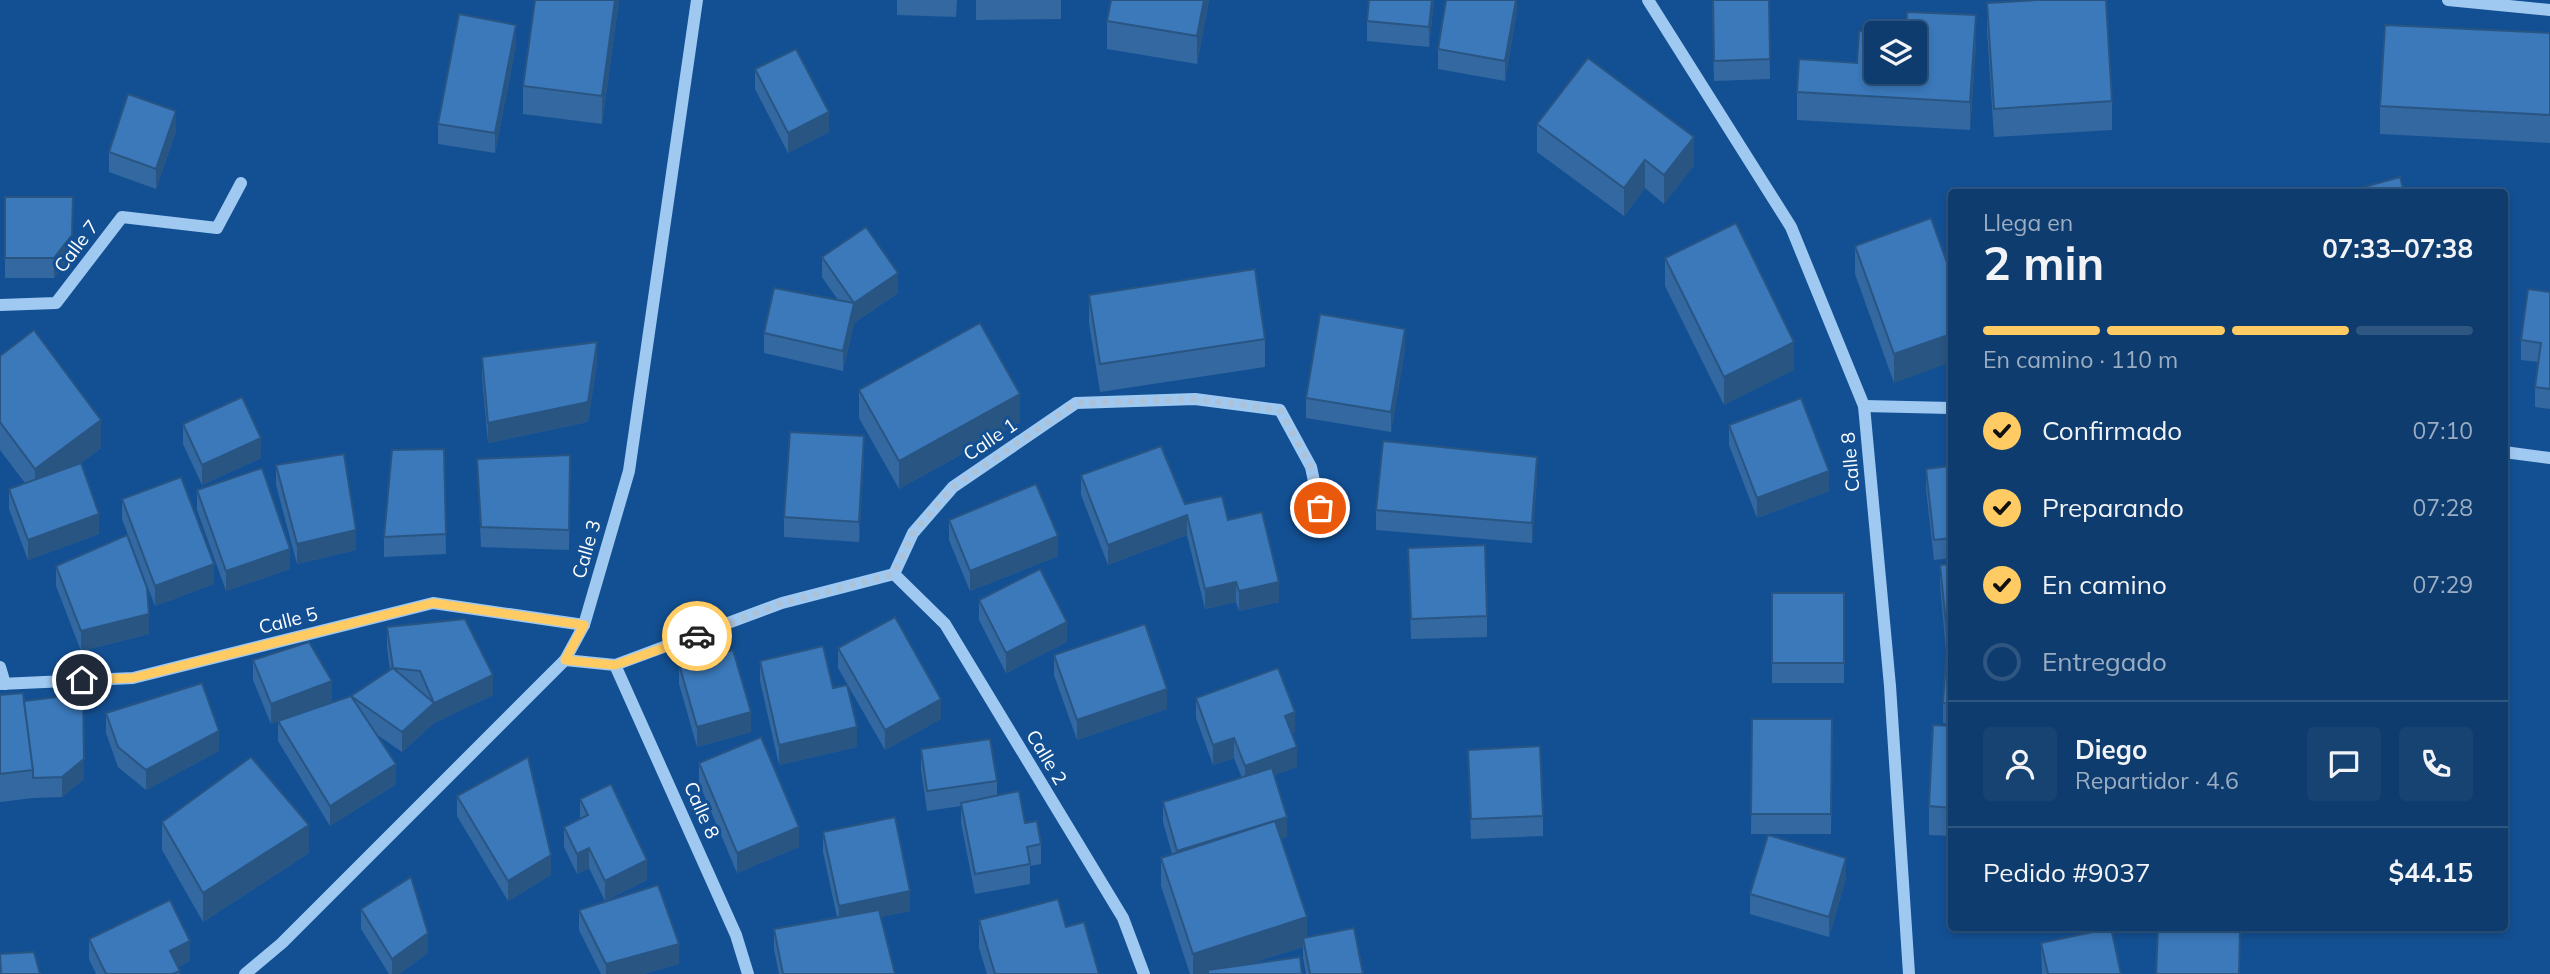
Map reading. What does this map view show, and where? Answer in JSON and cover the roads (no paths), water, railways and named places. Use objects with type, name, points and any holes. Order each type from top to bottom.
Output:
[{"type":"street","name":"Calle 3","points":[[245,974],[282,943],[565,660],[584,625],[629,471],[697,0]]},
{"type":"street","name":"Calle 8","points":[[1648,0],[1791,227],[1864,406],[1890,686],[1909,974]]},
{"type":"street","points":[[2448,0],[2550,10]]},
{"type":"street","name":"Calle 7","points":[[0,305],[56,303],[122,217],[217,228],[241,183]]},
{"type":"street","name":"Calle 1","points":[[894,574],[913,533],[953,487],[1076,403],[1195,399],[1280,410],[1311,467],[1324,529]]},
{"type":"street","points":[[1864,406],[1948,408]]},
{"type":"street","points":[[2508,453],[2550,458]]},
{"type":"street","points":[[565,660],[615,665],[782,603],[894,574]]},
{"type":"street","name":"Calle 2","points":[[894,574],[945,624],[1124,918],[1144,974]]},
{"type":"street","name":"Calle 5","points":[[3,684],[133,678],[433,603],[584,625]]},
{"type":"street","name":"Calle 8","points":[[615,665],[736,935],[748,974]]},
{"type":"street","points":[[0,667],[3,684]]}]
